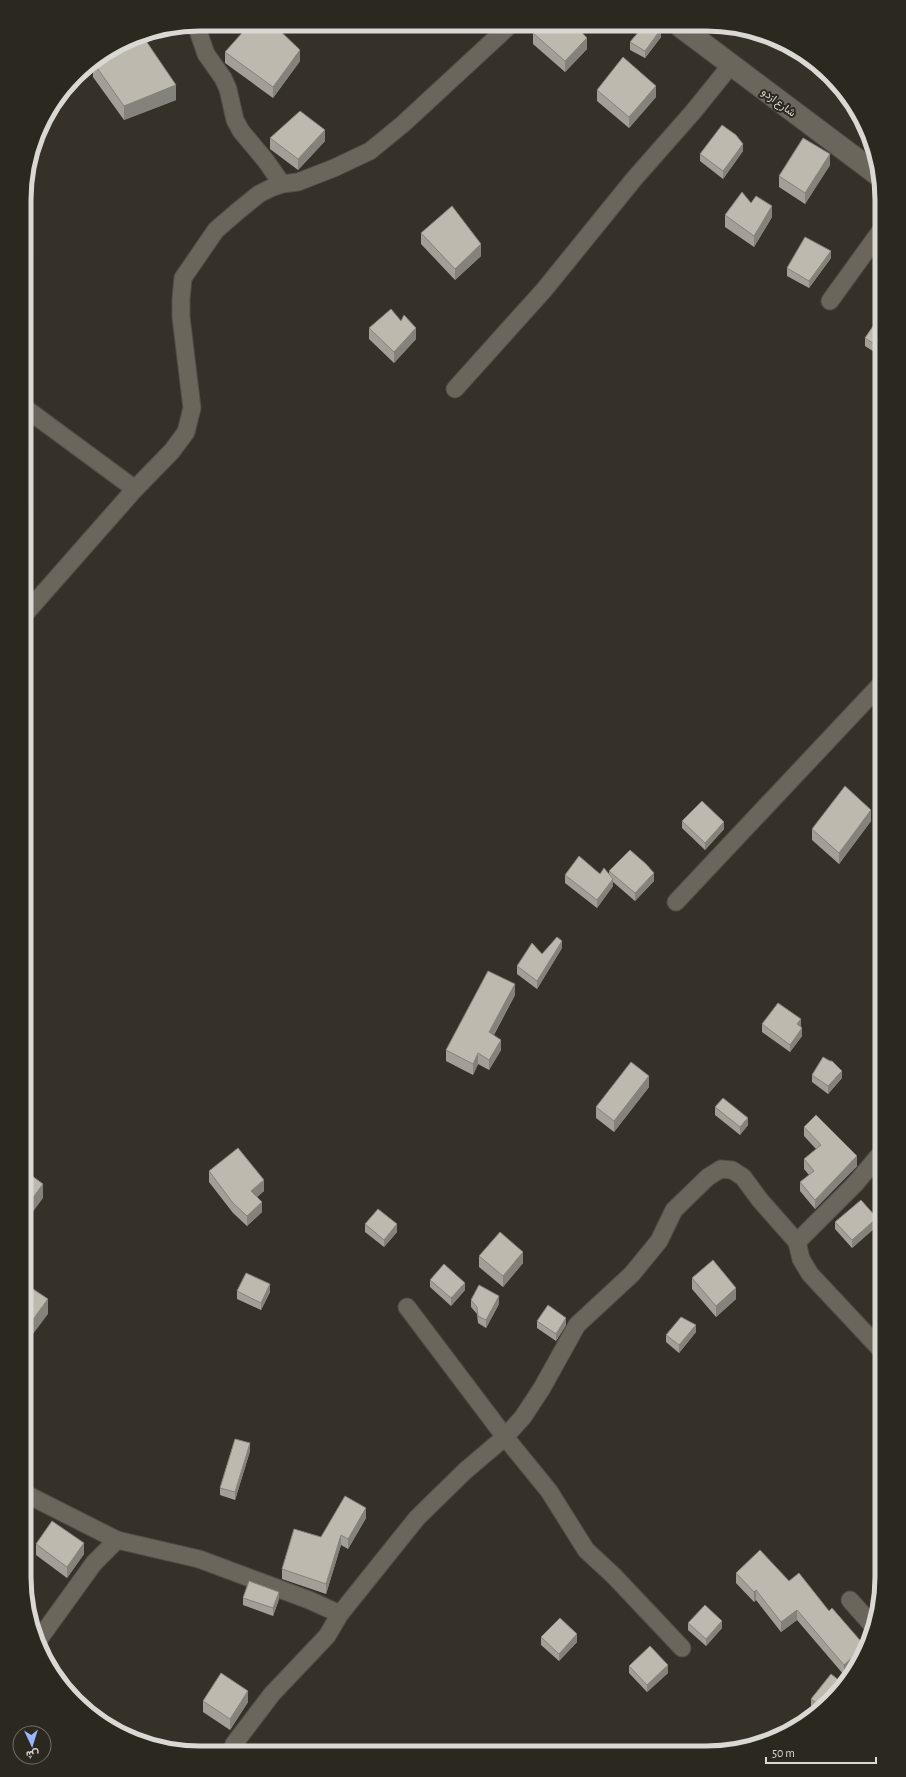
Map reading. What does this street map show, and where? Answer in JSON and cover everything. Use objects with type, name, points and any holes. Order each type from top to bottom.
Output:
[{"type":"street","points":[[198,31],[206,54],[223,78],[228,89],[235,120],[241,131],[266,161],[282,184]]},
{"type":"street","points":[[31,607],[136,489],[172,451],[186,432],[192,408],[181,317],[180,299],[183,278],[216,230],[259,194],[282,184],[298,182],[334,168],[370,151],[403,124],[504,31]]},
{"type":"street","name":"شارع ازدو","points":[[686,31],[873,171]]},
{"type":"street","points":[[455,389],[544,290],[634,179],[732,65]]},
{"type":"street","points":[[830,301],[875,239]]},
{"type":"street","points":[[31,412],[136,489]]},
{"type":"street","points":[[676,902],[875,690]]},
{"type":"street","points":[[797,1242],[855,1184],[875,1160]]},
{"type":"street","points":[[234,1746],[272,1694],[327,1636],[340,1614],[417,1518],[465,1472],[505,1437],[523,1417],[542,1388],[577,1325],[632,1274],[659,1241],[674,1210],[708,1177],[721,1169],[732,1170],[744,1177],[760,1200],[797,1242],[801,1259],[810,1274],[875,1344]]},
{"type":"street","points":[[407,1307],[505,1437],[549,1492],[586,1550],[614,1576],[682,1648]]},
{"type":"street","points":[[31,1497],[117,1540],[199,1559],[309,1600],[340,1614]]},
{"type":"street","points":[[42,1636],[94,1563],[117,1540]]},
{"type":"street","points":[[850,1600],[869,1621]]},
{"type":"building","points":[[244,31],[280,31],[300,50],[273,87],[225,52]]},
{"type":"building","points":[[535,31],[581,31],[587,38],[565,61],[533,33]]},
{"type":"building","points":[[639,31],[660,31],[645,51],[630,42]]},
{"type":"building","points":[[146,40],[176,85],[124,106],[96,67],[125,48]]},
{"type":"building","points":[[623,57],[656,86],[629,117],[597,90]]},
{"type":"building","points":[[300,111],[325,130],[298,159],[270,138]]},
{"type":"building","points":[[722,125],[736,135],[743,144],[723,171],[700,154]]},
{"type":"building","points":[[803,138],[830,154],[805,193],[779,176]]},
{"type":"building","points":[[742,192],[751,203],[756,196],[772,206],[754,236],[725,215]]},
{"type":"building","points":[[452,206],[481,244],[455,269],[421,233]]},
{"type":"building","points":[[805,237],[831,251],[809,281],[787,268]]},
{"type":"building","points":[[391,309],[401,321],[404,315],[416,328],[394,352],[369,328]]},
{"type":"building","points":[[875,323],[875,344],[865,338]]},
{"type":"building","points":[[845,786],[871,810],[839,853],[812,829]]},
{"type":"building","points":[[702,801],[724,822],[705,843],[682,821]]},
{"type":"building","points":[[630,850],[654,873],[635,893],[609,871]]},
{"type":"building","points":[[579,856],[600,874],[604,868],[613,879],[597,900],[565,875]]},
{"type":"building","points":[[557,937],[562,941],[537,981],[517,966],[532,943],[542,954]]},
{"type":"building","points":[[488,971],[515,984],[489,1032],[501,1040],[489,1060],[478,1053],[473,1064],[446,1050]]},
{"type":"building","points":[[778,1003],[801,1019],[797,1024],[802,1028],[790,1045],[762,1024]]},
{"type":"building","points":[[823,1057],[832,1061],[842,1071],[828,1086],[812,1075]]},
{"type":"building","points":[[631,1062],[649,1076],[614,1121],[596,1107]]},
{"type":"building","points":[[723,1098],[748,1118],[740,1127],[715,1107]]},
{"type":"building","points":[[816,1115],[857,1156],[815,1200],[800,1182],[814,1171],[804,1159],[821,1145],[804,1127]]},
{"type":"building","points":[[238,1148],[264,1180],[251,1191],[262,1202],[247,1216],[233,1203],[209,1171]]},
{"type":"building","points":[[31,1175],[43,1184],[31,1200]]},
{"type":"building","points":[[861,1200],[875,1216],[875,1220],[852,1240],[835,1222]]},
{"type":"building","points":[[378,1209],[397,1224],[384,1240],[365,1224]]},
{"type":"building","points":[[500,1232],[523,1252],[503,1276],[479,1256]]},
{"type":"building","points":[[713,1260],[736,1288],[716,1306],[692,1278]]},
{"type":"building","points":[[444,1264],[465,1283],[451,1298],[430,1280]]},
{"type":"building","points":[[246,1273],[270,1284],[261,1303],[237,1291]]},
{"type":"building","points":[[479,1285],[499,1296],[486,1320],[478,1316],[477,1307],[471,1300]]},
{"type":"building","points":[[31,1288],[48,1299],[31,1322]]},
{"type":"building","points":[[548,1305],[566,1318],[556,1334],[537,1321]]},
{"type":"building","points":[[681,1317],[696,1325],[679,1345],[666,1335]]},
{"type":"building","points":[[235,1439],[250,1443],[235,1492],[220,1488]]},
{"type":"building","points":[[345,1496],[366,1508],[348,1539],[341,1535],[326,1584],[282,1569],[294,1529],[321,1537]]},
{"type":"building","points":[[52,1521],[84,1543],[67,1567],[36,1544]]},
{"type":"building","points":[[760,1550],[789,1581],[799,1573],[829,1611],[832,1608],[862,1642],[858,1653],[844,1665],[797,1610],[781,1622],[756,1590],[754,1592],[736,1573]]},
{"type":"building","points":[[249,1581],[279,1592],[273,1608],[243,1598]]},
{"type":"building","points":[[705,1605],[722,1621],[706,1639],[688,1623]]},
{"type":"building","points":[[560,1618],[577,1634],[559,1654],[541,1637]]},
{"type":"building","points":[[650,1646],[668,1665],[647,1685],[629,1666]]},
{"type":"building","points":[[221,1673],[248,1691],[230,1719],[203,1701]]},
{"type":"building","points":[[831,1674],[839,1681],[826,1697],[817,1704],[811,1699]]}]
